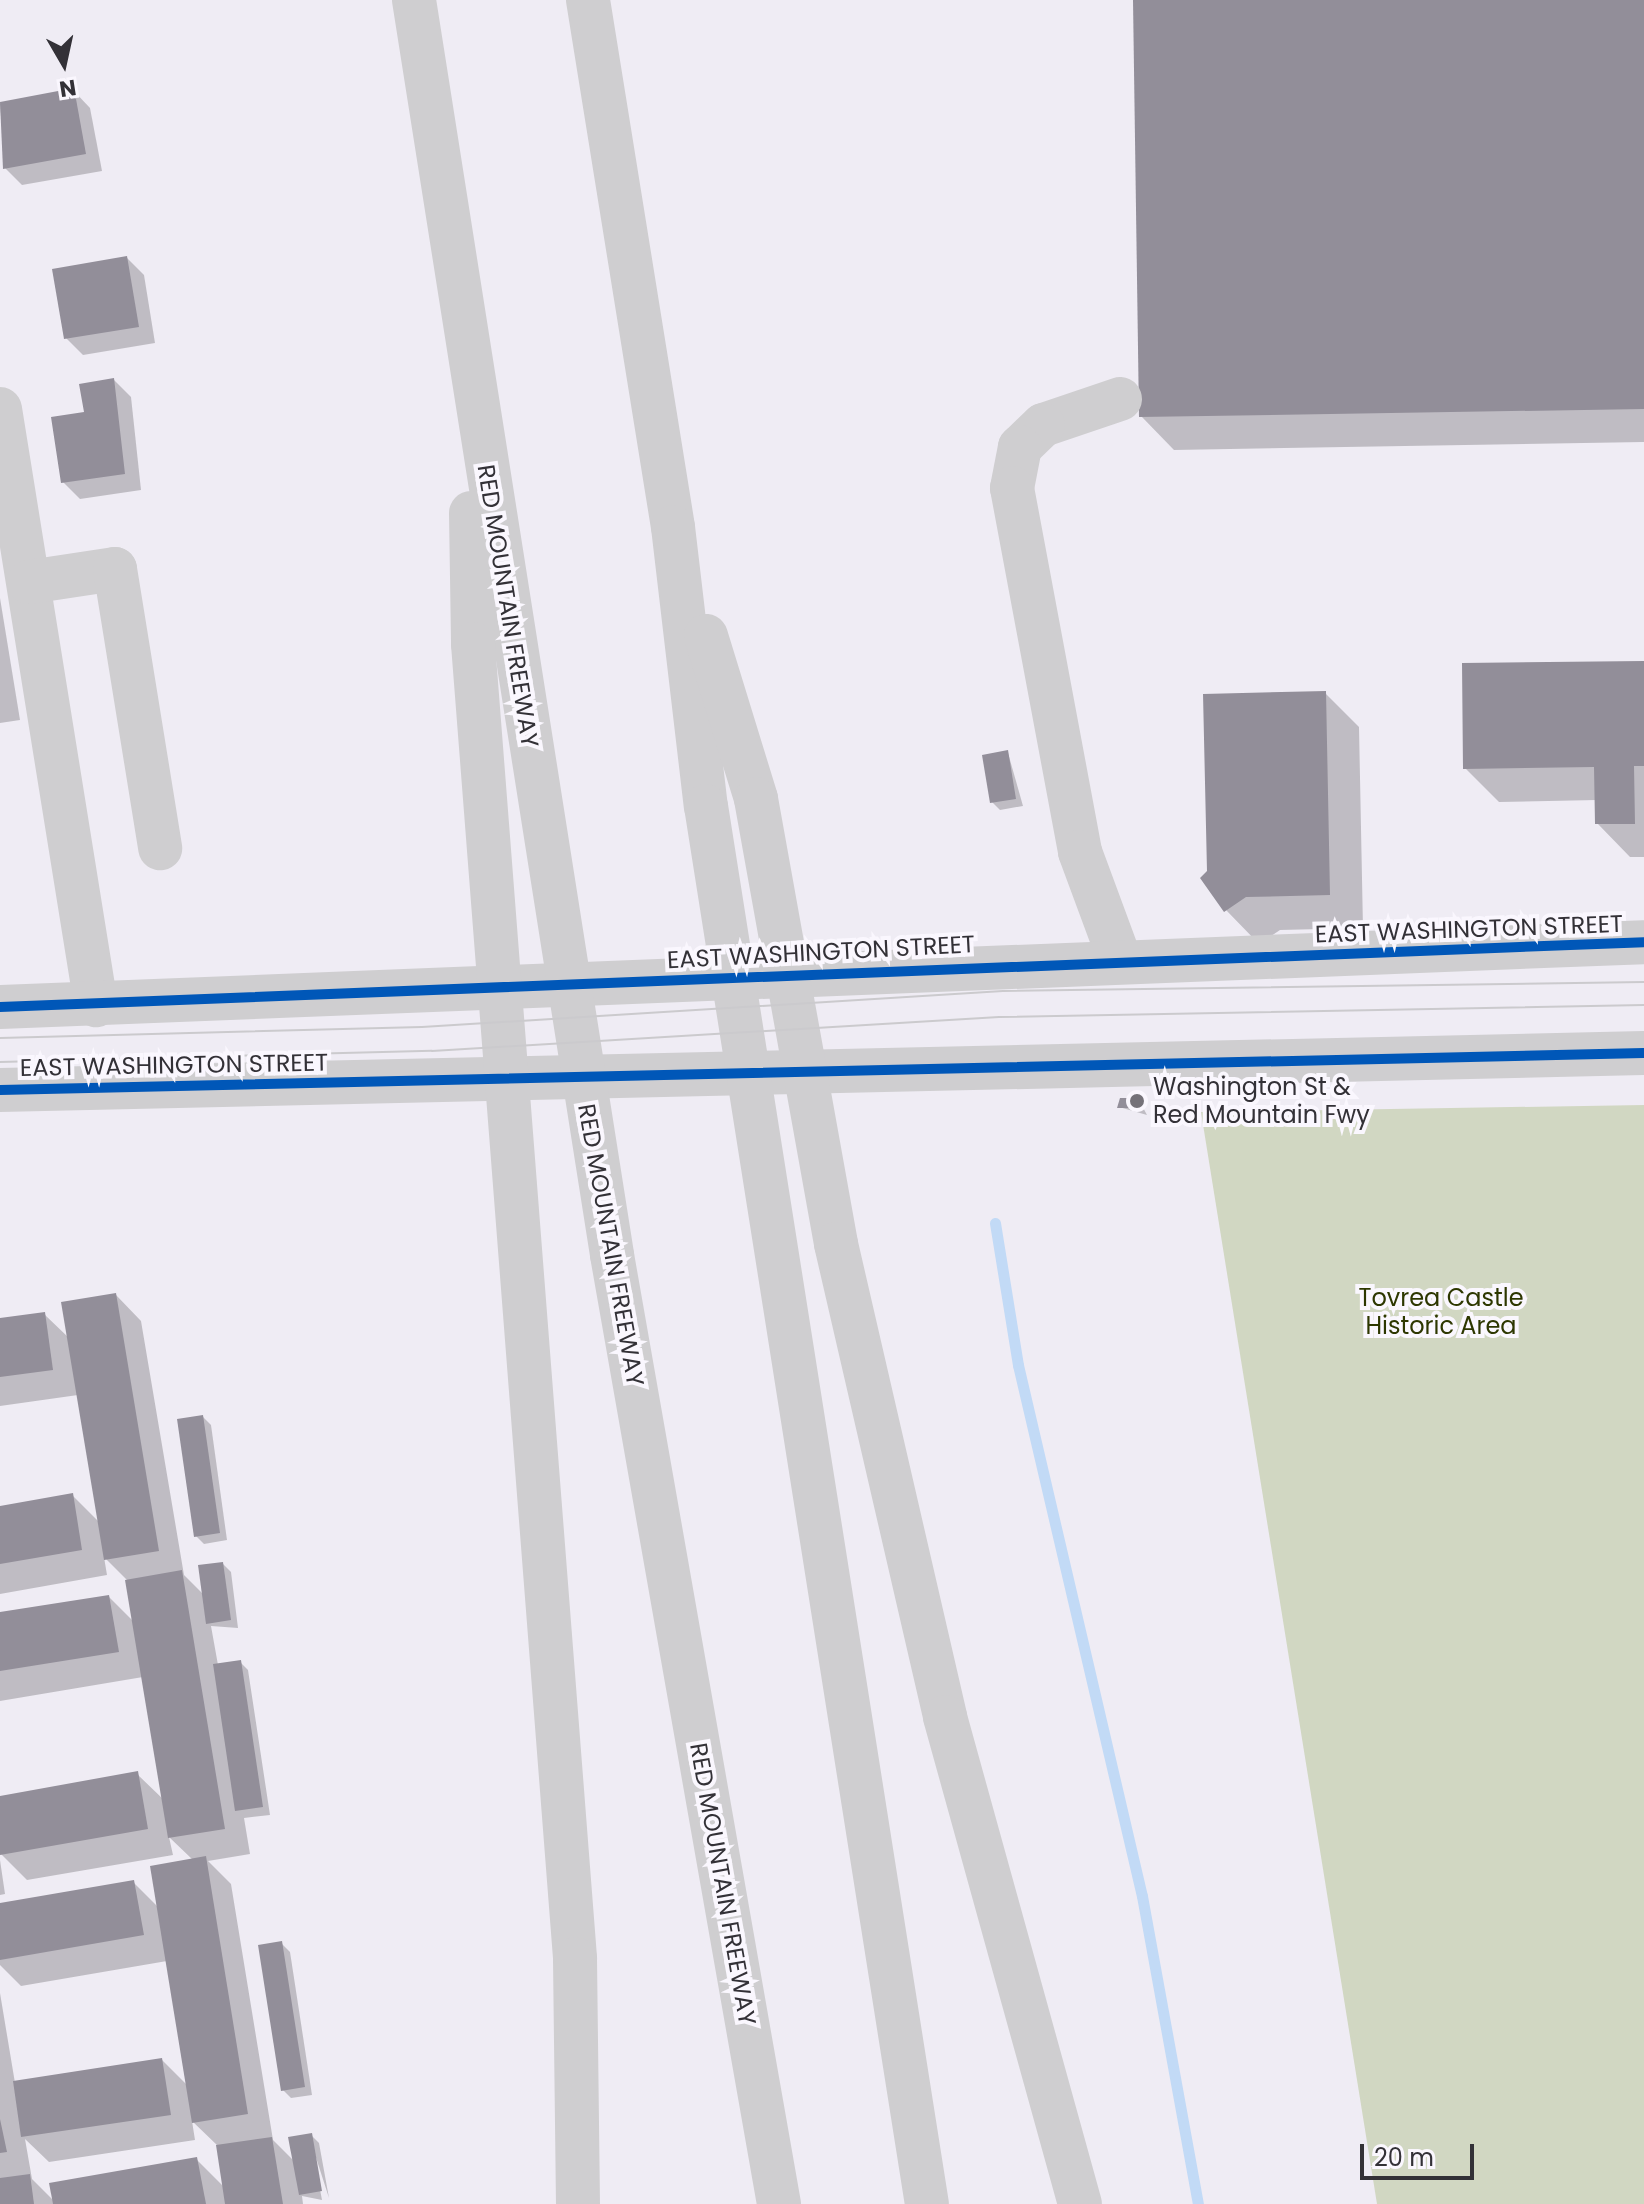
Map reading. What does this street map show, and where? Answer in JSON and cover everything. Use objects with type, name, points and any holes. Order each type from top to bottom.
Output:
[{"type":"main road","name":"RED MOUNTAIN FREEWAY","points":[[414,0],[612,1255],[779,2204]]},
{"type":"main road","points":[[588,0],[673,527],[706,806],[927,2204]]},
{"type":"main road","points":[[468,346],[473,644],[526,1272],[575,1959],[578,2204]]},
{"type":"main road","points":[[1120,399],[1043,425],[1020,447],[1012,488],[1080,852],[1120,960]]},
{"type":"main road","points":[[0,409],[96,1005]]},
{"type":"main road","points":[[673,527],[756,799],[836,1244],[945,1717],[1080,2204]]},
{"type":"main road","points":[[29,582],[115,569],[160,848]]},
{"type":"main road","name":"EAST WASHINGTON STREET","points":[[0,1007],[1120,960],[1644,942]]},
{"type":"main road","name":"EAST WASHINGTON STREET","points":[[0,1090],[1644,1053]]},
{"type":"green space","name":"Tovrea Castle Historic Area","points":[[1644,1105],[1644,2204],[1377,2204],[1201,1112]]},
{"type":"building","points":[[1133,0],[1644,0],[1644,409],[1139,417]]},
{"type":"building","points":[[74,88],[86,154],[3,169],[0,102]]},
{"type":"building","points":[[127,256],[139,327],[64,339],[52,269]]},
{"type":"building","points":[[114,378],[125,474],[61,483],[51,417],[84,412],[79,384]]},
{"type":"building","points":[[1644,661],[1644,766],[1634,766],[1635,824],[1595,824],[1594,767],[1463,769],[1462,663]]},
{"type":"building","points":[[1326,691],[1330,895],[1246,897],[1224,912],[1200,878],[1207,871],[1203,694]]},
{"type":"building","points":[[1008,750],[1016,799],[990,803],[982,755]]},
{"type":"building","points":[[1120,1098],[1140,1098],[1140,1108],[1117,1108]]},
{"type":"building","points":[[116,1293],[159,1551],[104,1560],[61,1302]]},
{"type":"building","points":[[45,1312],[53,1370],[0,1377],[0,1318]]},
{"type":"building","points":[[203,1415],[220,1533],[194,1537],[177,1419]]},
{"type":"building","points":[[73,1493],[82,1550],[0,1564],[0,1506]]},
{"type":"building","points":[[223,1562],[231,1620],[206,1624],[198,1565]]},
{"type":"building","points":[[182,1570],[225,1829],[168,1838],[125,1580]]},
{"type":"building","points":[[109,1595],[119,1652],[0,1671],[0,1612]]},
{"type":"building","points":[[241,1660],[263,1807],[235,1811],[213,1664]]},
{"type":"building","points":[[138,1771],[148,1829],[0,1855],[0,1796]]},
{"type":"building","points":[[206,1856],[248,2114],[192,2123],[150,1866]]},
{"type":"building","points":[[134,1880],[144,1935],[0,1960],[0,1903]]},
{"type":"building","points":[[282,1941],[305,2087],[281,2091],[258,1945]]},
{"type":"building","points":[[162,2058],[171,2115],[21,2137],[13,2081]]},
{"type":"building","points":[[0,2119],[7,2152],[0,2153]]},
{"type":"building","points":[[312,2133],[322,2191],[299,2195],[288,2137]]},
{"type":"building","points":[[272,2137],[283,2204],[225,2204],[216,2145]]},
{"type":"building","points":[[197,2157],[206,2204],[53,2204],[49,2183]]},
{"type":"building","points":[[30,2174],[34,2204],[0,2204],[0,2178]]},
{"type":"waterway","points":[[995,1223],[1018,1365],[1142,1896],[1198,2204]]},
{"type":"tram line","points":[[0,1038],[422,1027],[1003,991],[1644,982]]},
{"type":"tram line","points":[[0,1062],[432,1051],[999,1017],[1644,1005]]},
{"type":"cycle path","points":[[0,1007],[1644,942]]},
{"type":"cycle path","points":[[0,1090],[1644,1053]]},
{"type":"place","name":"Washington St & Red Mountain Fwy","points":[[1137,1101]]}]
